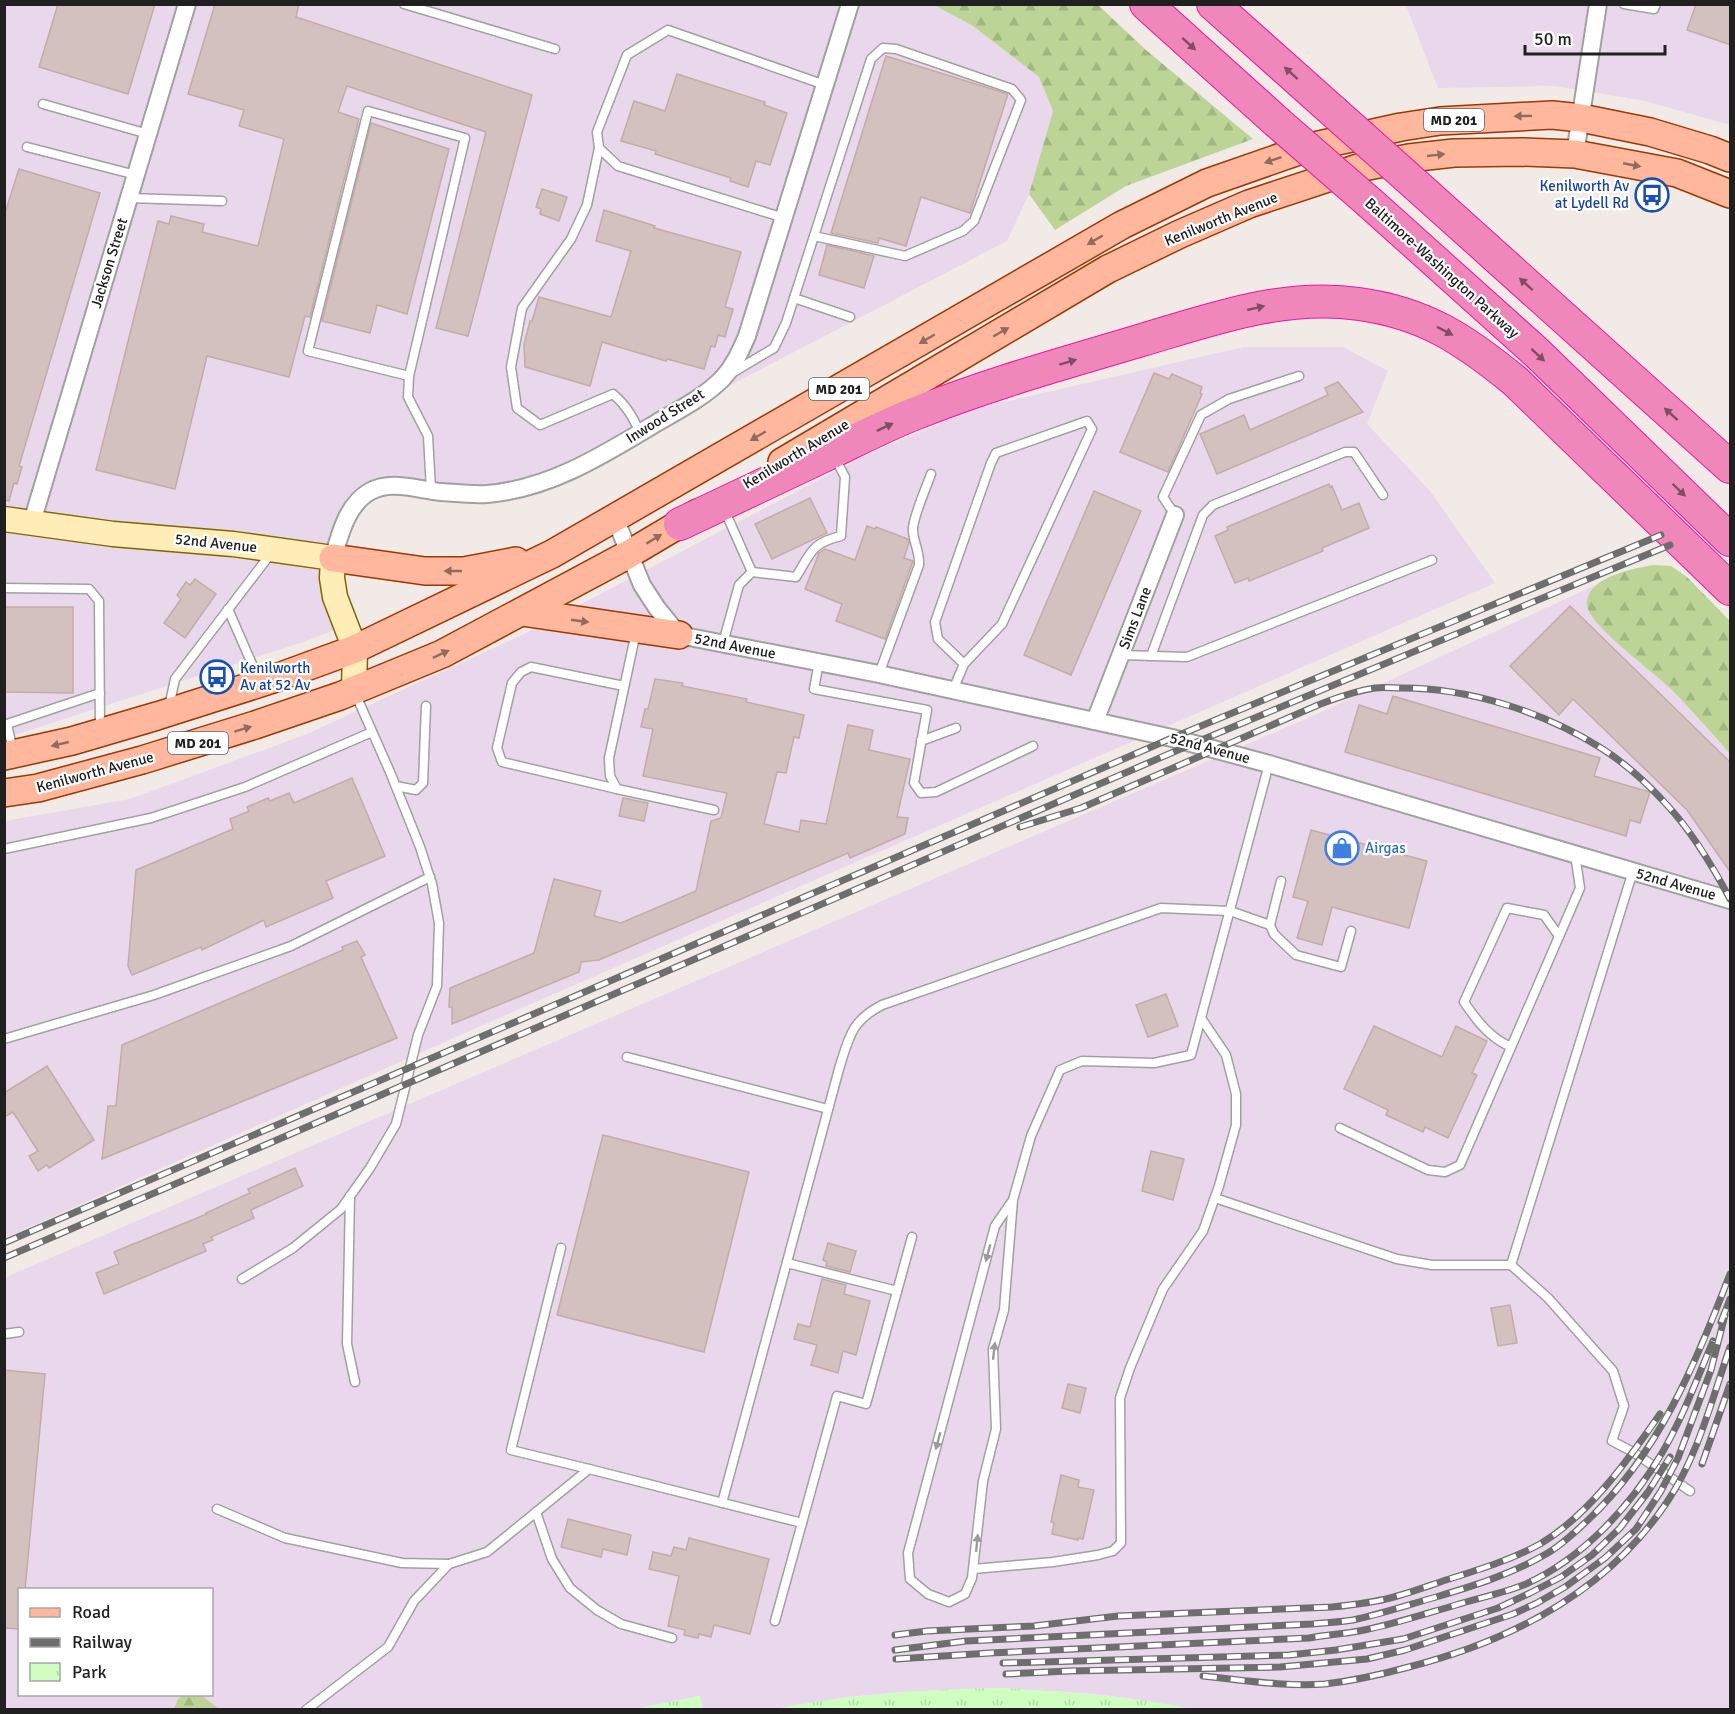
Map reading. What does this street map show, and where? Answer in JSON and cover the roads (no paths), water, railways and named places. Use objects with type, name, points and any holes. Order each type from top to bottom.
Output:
[{"type":"highway","name":"Baltimore-Washington Parkway","points":[[1146,4],[1534,351],[1731,540]]},
{"type":"highway","points":[[1213,4],[1731,467]]},
{"type":"highway","points":[[680,524],[912,414],[996,383],[1214,318],[1260,307],[1307,300],[1358,303],[1383,308],[1426,322],[1450,333],[1479,352],[1515,381],[1731,589]]},
{"type":"main road","name":"MD 201","points":[[9,755],[100,733],[168,713],[355,649],[552,554],[1122,225],[1207,183],[1310,147],[1440,121],[1552,115],[1581,118],[1650,132],[1731,158]]},
{"type":"main road","name":"Kenilworth Avenue","points":[[4,794],[38,788],[142,760],[255,725],[354,690],[442,654],[629,554],[1108,269],[1180,234],[1250,204],[1358,168],[1409,158],[1454,153],[1575,154],[1677,173],[1731,194]]},
{"type":"main road","points":[[333,558],[425,571],[464,571],[552,554]]},
{"type":"main road","points":[[522,612],[679,635]]},
{"type":"street","name":"Jackson Street","points":[[32,522],[187,4]]},
{"type":"street","name":"Inwood Street","points":[[333,558],[348,514],[358,500],[371,491],[392,486],[485,494],[520,489],[558,477],[599,457],[694,401],[721,380],[736,360],[747,336],[850,4]]},
{"type":"street","points":[[1575,154],[1598,4]]},
{"type":"street","name":"Sims Lane","points":[[1095,721],[1175,515]]},
{"type":"street","points":[[615,518],[642,585],[679,635]]},
{"type":"street","name":"52nd Avenue","points":[[4,519],[113,534],[233,544],[333,558]]},
{"type":"street","points":[[333,558],[332,578],[335,597],[355,649],[354,690]]},
{"type":"street","name":"52nd Avenue","points":[[679,635],[879,674],[1172,738],[1269,764],[1731,900]]},
{"type":"lane","points":[[404,4],[555,49]]},
{"type":"lane","points":[[1624,4],[1654,9],[1656,4]]},
{"type":"lane","points":[[640,433],[622,401],[613,394],[540,425],[517,408],[512,367],[522,308],[571,239],[587,206],[599,148],[597,132],[627,55],[668,30],[825,85]]},
{"type":"lane","points":[[721,380],[774,348],[786,323],[814,236],[871,60],[883,48],[897,49],[1012,89],[1021,100],[974,221],[963,231],[905,256],[814,236]]},
{"type":"lane","points":[[42,104],[148,134]]},
{"type":"lane","points":[[409,376],[308,351],[368,111],[465,138],[409,376],[408,397],[428,436],[430,490]]},
{"type":"lane","points":[[27,147],[136,175]]},
{"type":"lane","points":[[599,148],[618,166],[783,218]]},
{"type":"lane","points":[[129,198],[222,201]]},
{"type":"lane","points":[[794,298],[850,317]]},
{"type":"lane","points":[[1175,515],[1163,497],[1202,415],[1229,399],[1299,376]]},
{"type":"lane","points":[[953,690],[964,664],[1002,624],[1092,429],[1087,421],[996,453],[935,622],[938,639],[964,664]]},
{"type":"lane","points":[[752,572],[796,577],[815,546],[841,536],[844,477],[832,452]]},
{"type":"lane","points":[[1151,656],[1203,515],[1213,505],[1345,452],[1354,452],[1383,495]]},
{"type":"lane","points":[[879,674],[919,565],[919,553],[913,527],[931,474]]},
{"type":"lane","points":[[722,504],[752,572]]},
{"type":"lane","points":[[168,713],[175,679],[274,550]]},
{"type":"lane","points":[[1120,655],[1187,657],[1432,560]]},
{"type":"lane","points":[[723,643],[739,585],[752,572]]},
{"type":"lane","points":[[4,588],[89,589],[99,601],[100,733]]},
{"type":"lane","points":[[228,609],[261,683]]},
{"type":"lane","points":[[617,789],[610,776],[609,758],[637,629]]},
{"type":"lane","points":[[819,662],[814,689],[927,710],[914,783],[921,793],[936,792],[1033,746]]},
{"type":"lane","points":[[624,686],[531,667],[521,672],[512,683],[497,748],[502,762],[714,810]]},
{"type":"lane","points":[[242,1279],[293,1248],[340,1209],[370,1168],[396,1124],[418,1035],[436,986],[440,923],[430,877],[396,786],[354,690]]},
{"type":"lane","points":[[9,755],[7,724],[100,693]]},
{"type":"lane","points":[[396,786],[416,790],[423,783],[426,706]]},
{"type":"lane","points":[[921,741],[956,728]]},
{"type":"lane","points":[[4,849],[151,818],[245,787],[372,732]]},
{"type":"lane","points":[[1013,1200],[995,1226],[908,1553],[910,1579],[928,1594],[949,1602],[965,1594],[974,1569],[983,1481],[996,1429],[993,1349],[1004,1310],[1013,1200],[1031,1136],[1060,1070],[1082,1061],[1154,1063],[1191,1055],[1269,764]]},
{"type":"lane","points":[[1340,1128],[1428,1170],[1445,1172],[1460,1165],[1580,888],[1575,854]]},
{"type":"lane","points":[[1511,1265],[1634,871]]},
{"type":"lane","points":[[4,1040],[154,995],[291,946],[430,877]]},
{"type":"lane","points":[[1281,881],[1270,925],[1274,934],[1296,955],[1341,967],[1351,931]]},
{"type":"lane","points":[[722,1503],[828,1109],[848,1040],[856,1023],[867,1012],[882,1005],[1161,908],[1230,911],[1270,925]]},
{"type":"lane","points":[[1511,1047],[1498,1042],[1476,1019],[1464,1002],[1507,908],[1544,915],[1559,936]]},
{"type":"lane","points":[[974,1569],[1087,1557],[1113,1551],[1121,1544],[1120,1398],[1163,1289],[1203,1232],[1236,1125],[1236,1094],[1226,1055],[1201,1018]]},
{"type":"lane","points":[[627,1057],[828,1109]]},
{"type":"lane","points":[[350,1196],[347,1344],[355,1382]]},
{"type":"lane","points":[[1215,1198],[1397,1259],[1432,1265],[1511,1265],[1548,1298],[1613,1371],[1624,1406],[1612,1441],[1633,1452],[1690,1491]]},
{"type":"lane","points":[[775,1621],[837,1396],[866,1404],[912,1237]]},
{"type":"lane","points":[[561,1248],[511,1450],[802,1523]]},
{"type":"lane","points":[[787,1263],[897,1291]]},
{"type":"lane","points":[[4,1334],[19,1332]]},
{"type":"lane","points":[[217,1509],[285,1538],[402,1563],[449,1564],[487,1552],[589,1469]]},
{"type":"lane","points":[[536,1512],[552,1559],[570,1588],[597,1610],[621,1624],[672,1638]]},
{"type":"lane","points":[[306,1710],[388,1647],[414,1601],[449,1564]]},
{"type":"railway","points":[[4,1243],[1172,738],[1661,535]]},
{"type":"railway","points":[[4,1258],[1192,744],[1670,545]]},
{"type":"railway","points":[[1020,827],[1081,808],[1339,697],[1378,688],[1427,689],[1479,697],[1531,713],[1579,735],[1610,754],[1660,797],[1676,816],[1702,850],[1730,899]]},
{"type":"railway","points":[[895,1650],[966,1641],[1348,1621],[1450,1593],[1520,1568],[1552,1550],[1573,1534],[1613,1494],[1635,1466],[1655,1436],[1689,1373],[1730,1274]]},
{"type":"railway","points":[[1721,1322],[1730,1299]]},
{"type":"railway","points":[[1006,1674],[1280,1667],[1367,1659],[1405,1650],[1513,1614],[1537,1603],[1565,1587],[1605,1558],[1636,1529],[1661,1491],[1678,1458],[1711,1370],[1725,1315]]},
{"type":"railway","points":[[896,1659],[1309,1638],[1384,1626],[1526,1584],[1547,1573],[1586,1545],[1635,1493],[1670,1439],[1713,1341]]},
{"type":"railway","points":[[1203,1676],[1295,1685],[1325,1684],[1355,1679],[1395,1671],[1481,1644],[1518,1628],[1552,1609],[1585,1588],[1615,1563],[1667,1502],[1696,1446],[1730,1347]]},
{"type":"railway","points":[[1702,1464],[1730,1384]]},
{"type":"railway","points":[[895,1635],[927,1631],[1034,1626],[1118,1616],[1332,1607],[1368,1603],[1397,1596],[1506,1560],[1529,1550],[1558,1532],[1575,1518],[1606,1485],[1635,1450],[1660,1414]]},
{"type":"railway","points":[[1003,1663],[1289,1655],[1403,1639],[1498,1608],[1561,1577],[1592,1555],[1620,1528],[1648,1492],[1670,1457]]},
{"type":"place","name":"Kenilworth Av at Lydell Rd","points":[[1652,195]]},
{"type":"place","name":"Kenilworth Av at 52 Av","points":[[217,677]]},
{"type":"place","name":"Airgas","points":[[1342,848]]}]
